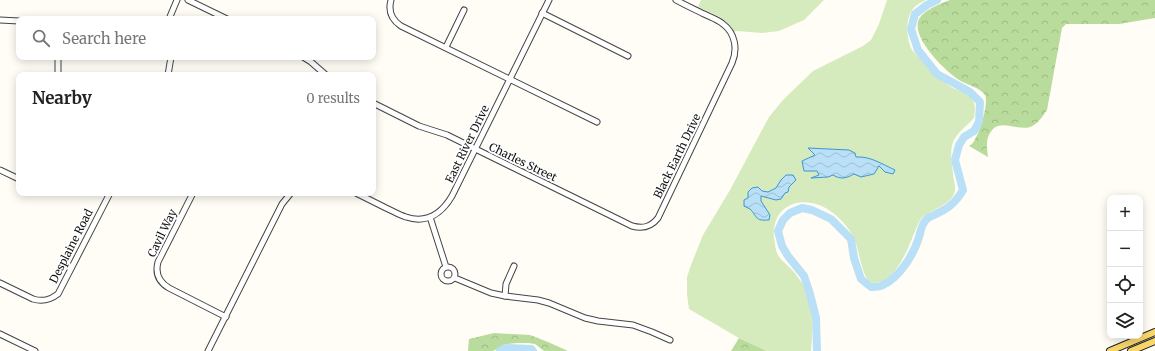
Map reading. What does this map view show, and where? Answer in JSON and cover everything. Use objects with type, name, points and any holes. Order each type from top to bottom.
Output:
[{"type":"main road","points":[[1110,351],[1155,332]]},
{"type":"main road","points":[[1131,351],[1155,341]]},
{"type":"street","points":[[171,16],[177,0]]},
{"type":"street","points":[[188,0],[221,16]]},
{"type":"street","points":[[391,0],[390,12],[395,21],[401,26],[597,122]]},
{"type":"street","name":"East River Drive","points":[[430,217],[437,214],[447,205],[452,196],[548,0]]},
{"type":"street","name":"Black Earth Drive","points":[[598,210],[636,227],[650,225],[658,218],[732,63],[735,50],[734,40],[731,33],[720,22],[676,0]]},
{"type":"street","points":[[446,47],[464,10]]},
{"type":"street","points":[[542,13],[628,56]]},
{"type":"street","points":[[0,20],[16,21]]},
{"type":"street","points":[[58,60],[58,72]]},
{"type":"street","points":[[168,72],[170,60]]},
{"type":"street","points":[[308,60],[323,72]]},
{"type":"street","name":"Charles Street","points":[[376,104],[419,126],[441,133],[475,149],[598,210]]},
{"type":"street","points":[[0,170],[16,178]]},
{"type":"street","name":"Desplaine Road","points":[[0,283],[38,300],[48,300],[58,294],[108,196]]},
{"type":"street","name":"Cavil Way","points":[[191,196],[158,262],[158,275],[165,286],[226,317]]},
{"type":"street","points":[[208,351],[282,204],[289,196]]},
{"type":"street","points":[[362,196],[407,218],[420,219],[430,217],[446,267]]},
{"type":"street","points":[[505,296],[508,278],[514,266]]},
{"type":"street","points":[[446,267],[452,268],[456,272],[455,278],[452,281],[447,282],[442,279],[442,270],[446,267]]},
{"type":"street","points":[[455,278],[491,293],[538,300],[585,318],[633,325],[670,340]]},
{"type":"street","points":[[0,334],[35,351]]},
{"type":"green space","points":[[701,0],[824,0],[804,20],[779,31],[762,33],[734,32],[723,20],[698,7]]},
{"type":"green space","points":[[887,0],[926,0],[915,6],[909,16],[907,31],[912,50],[940,79],[951,87],[968,95],[974,103],[974,118],[958,134],[952,144],[951,156],[955,186],[954,194],[948,202],[921,219],[895,271],[886,279],[876,283],[869,281],[864,273],[856,245],[849,229],[833,213],[813,203],[803,202],[793,204],[785,209],[778,216],[775,225],[774,238],[777,253],[802,283],[809,299],[812,316],[811,351],[767,351],[739,338],[689,309],[687,277],[691,265],[703,235],[730,190],[769,117],[783,100],[813,71],[863,46],[871,40],[879,24]]},
{"type":"green space","points":[[950,0],[1155,0],[1155,18],[1119,24],[1066,24],[1062,28],[1047,110],[1042,118],[1033,126],[1020,128],[1000,125],[992,130],[987,140],[988,157],[969,146],[974,141],[981,124],[986,104],[985,95],[976,88],[953,76],[930,53],[919,35],[919,19],[922,15],[933,7]]},
{"type":"green space","points":[[494,333],[530,335],[568,351],[544,351],[535,344],[517,343],[507,344],[493,351],[468,351],[469,339]]},
{"type":"green space","points":[[739,338],[767,351],[731,351]]},
{"type":"water","points":[[808,148],[849,150],[855,153],[856,157],[871,159],[895,170],[893,174],[885,172],[879,166],[874,174],[861,177],[854,174],[844,178],[839,178],[833,175],[828,177],[811,178],[819,175],[817,171],[804,171],[802,161],[815,155]]},
{"type":"water","points":[[786,175],[793,175],[796,180],[781,199],[776,200],[761,196],[761,201],[770,215],[769,220],[761,220],[757,218],[750,209],[744,206],[744,200],[748,198],[748,192],[752,188],[758,187],[762,191],[768,192],[776,188]]},
{"type":"waterway","points":[[817,351],[816,318],[810,294],[804,276],[782,246],[778,231],[783,220],[790,213],[802,208],[812,210],[831,219],[851,239],[854,258],[861,279],[871,287],[879,287],[895,277],[906,264],[914,251],[924,222],[929,217],[948,207],[958,198],[963,190],[955,160],[959,145],[964,137],[974,131],[979,122],[980,102],[970,92],[937,74],[918,50],[911,29],[915,14],[937,0]]},
{"type":"waterway","points":[[500,351],[505,348],[531,349],[533,351]]}]
